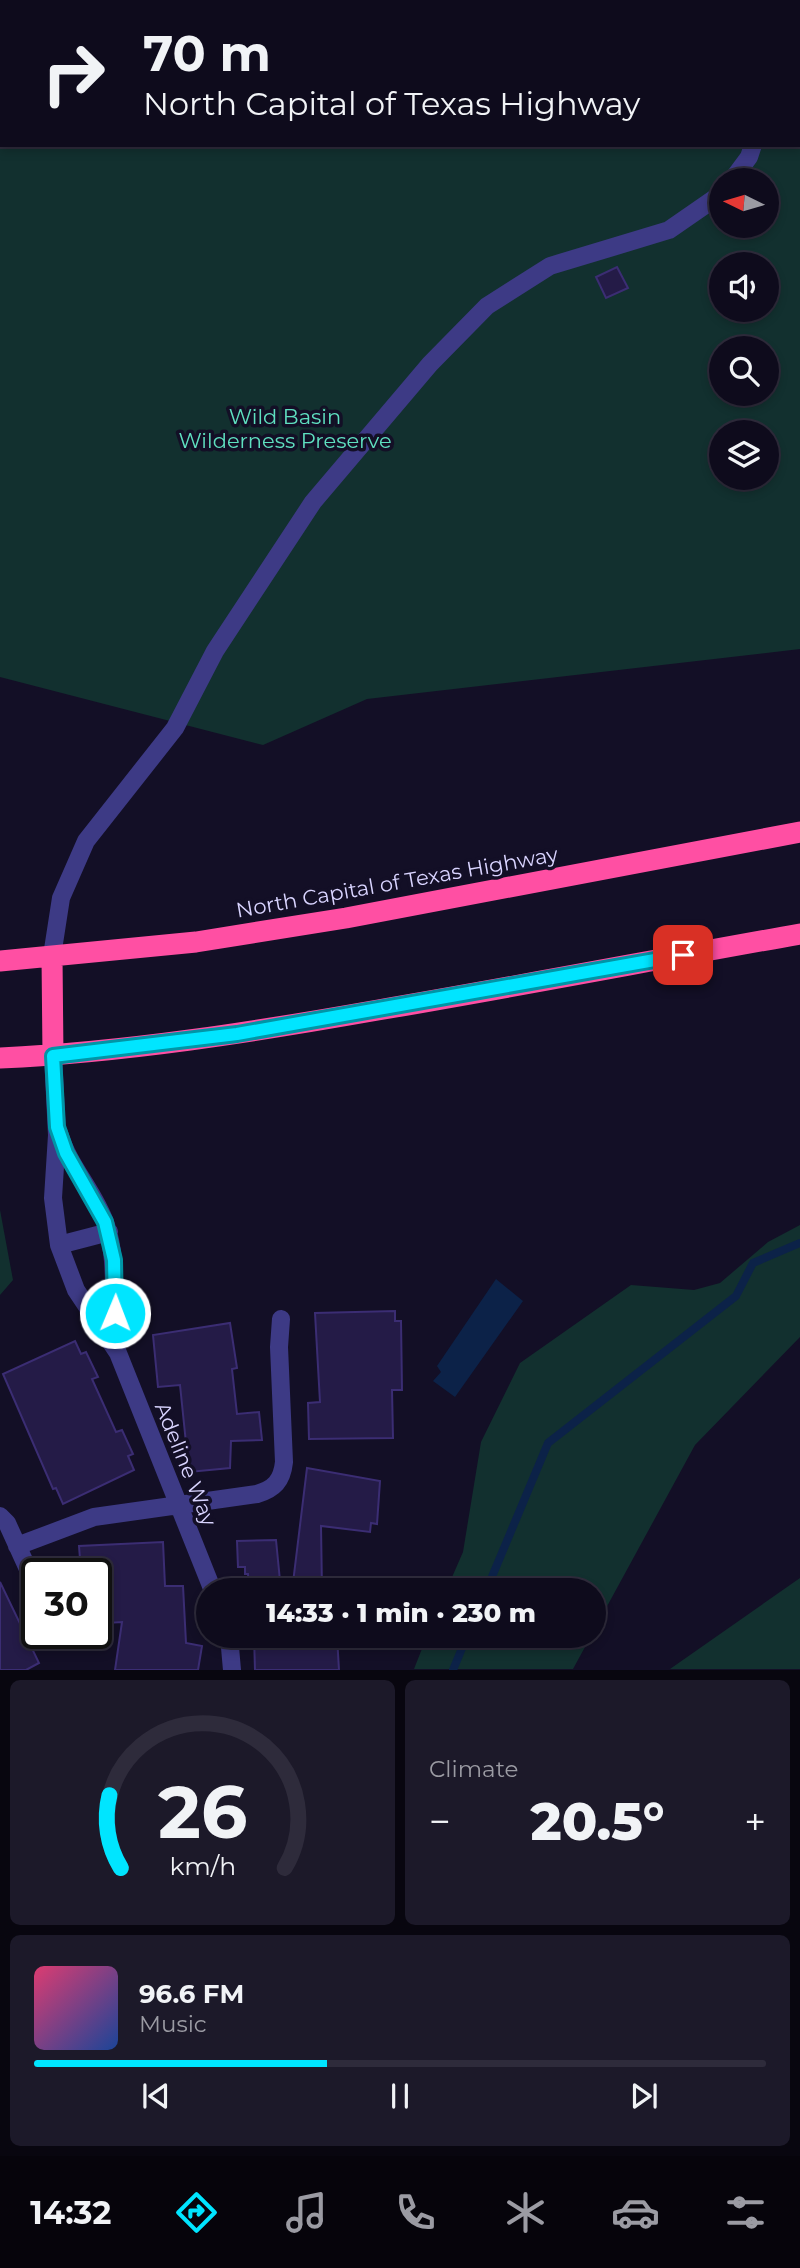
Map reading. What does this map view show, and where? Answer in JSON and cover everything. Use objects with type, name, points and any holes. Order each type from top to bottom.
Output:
[{"type":"highway","name":"North Capital of Texas Highway","points":[[0,961],[197,942],[333,920],[800,832]]},
{"type":"highway","points":[[0,1058],[53,1056],[213,1037],[800,934]]},
{"type":"highway","points":[[52,956],[53,1056]]},
{"type":"street","points":[[741,168],[752,147]]},
{"type":"street","points":[[52,956],[61,898],[86,841],[175,728],[215,651],[313,502],[430,364],[487,306],[550,266],[669,230],[709,202]]},
{"type":"street","name":"Adeline Way","points":[[53,1056],[57,1127],[53,1198],[59,1245],[76,1290],[117,1353],[208,1578]]},
{"type":"street","name":"Adeline Way","points":[[57,1127],[66,1153],[96,1202],[108,1233],[115,1275],[117,1353]]},
{"type":"street","points":[[59,1245],[108,1233]]},
{"type":"street","points":[[17,1546],[82,1520],[257,1494],[274,1487],[284,1462],[281,1319]]},
{"type":"street","points":[[0,1516],[22,1558]]},
{"type":"street","points":[[230,1648],[232,1670]]},
{"type":"green space","name":"Wild Basin Wilderness Preserve","points":[[0,147],[800,147],[800,649],[367,699],[263,745],[0,677]]},
{"type":"green space","points":[[0,1210],[13,1280],[0,1295]]},
{"type":"green space","points":[[800,1225],[800,1337],[695,1445],[606,1608],[606,1578],[452,1578],[463,1552],[481,1442],[520,1363],[631,1285],[694,1290],[720,1283],[768,1242]]},
{"type":"green space","points":[[800,1578],[800,1669],[670,1669]]},
{"type":"green space","points":[[422,1648],[584,1648],[573,1669],[414,1669]]},
{"type":"water","points":[[496,1279],[523,1301],[455,1397],[433,1381],[441,1372],[437,1366]]},
{"type":"building","points":[[617,267],[628,288],[606,298],[596,277]]},
{"type":"building","points":[[395,1311],[395,1321],[401,1321],[402,1390],[392,1390],[393,1438],[309,1439],[308,1403],[320,1402],[315,1313]]},
{"type":"building","points":[[230,1323],[237,1368],[232,1369],[237,1414],[259,1412],[262,1440],[231,1441],[230,1468],[189,1472],[180,1385],[158,1387],[153,1335]]},
{"type":"building","points":[[75,1341],[81,1354],[86,1352],[98,1377],[92,1379],[116,1432],[122,1430],[133,1454],[128,1456],[134,1470],[63,1504],[56,1488],[53,1489],[3,1374]]},
{"type":"building","points":[[307,1468],[380,1481],[377,1524],[371,1523],[370,1532],[321,1526],[322,1578],[294,1578]]},
{"type":"building","points":[[276,1540],[280,1578],[248,1578],[245,1567],[238,1567],[237,1541]]},
{"type":"building","points":[[163,1542],[165,1586],[183,1586],[186,1643],[202,1648],[198,1670],[115,1670],[122,1622],[112,1623],[112,1558],[80,1558],[79,1546]]},
{"type":"building","points":[[0,1582],[21,1626],[21,1649],[32,1649],[39,1663],[26,1670],[0,1670]]},
{"type":"building","points":[[254,1648],[338,1648],[339,1670],[255,1670]]},
{"type":"waterway","points":[[491,1578],[548,1443],[736,1296],[753,1263],[800,1243]]},
{"type":"waterway","points":[[453,1670],[462,1648]]},
{"type":"route","points":[[115,1313],[114,1260],[105,1222],[66,1153],[57,1127],[53,1056],[237,1034],[544,982],[683,955]]}]
